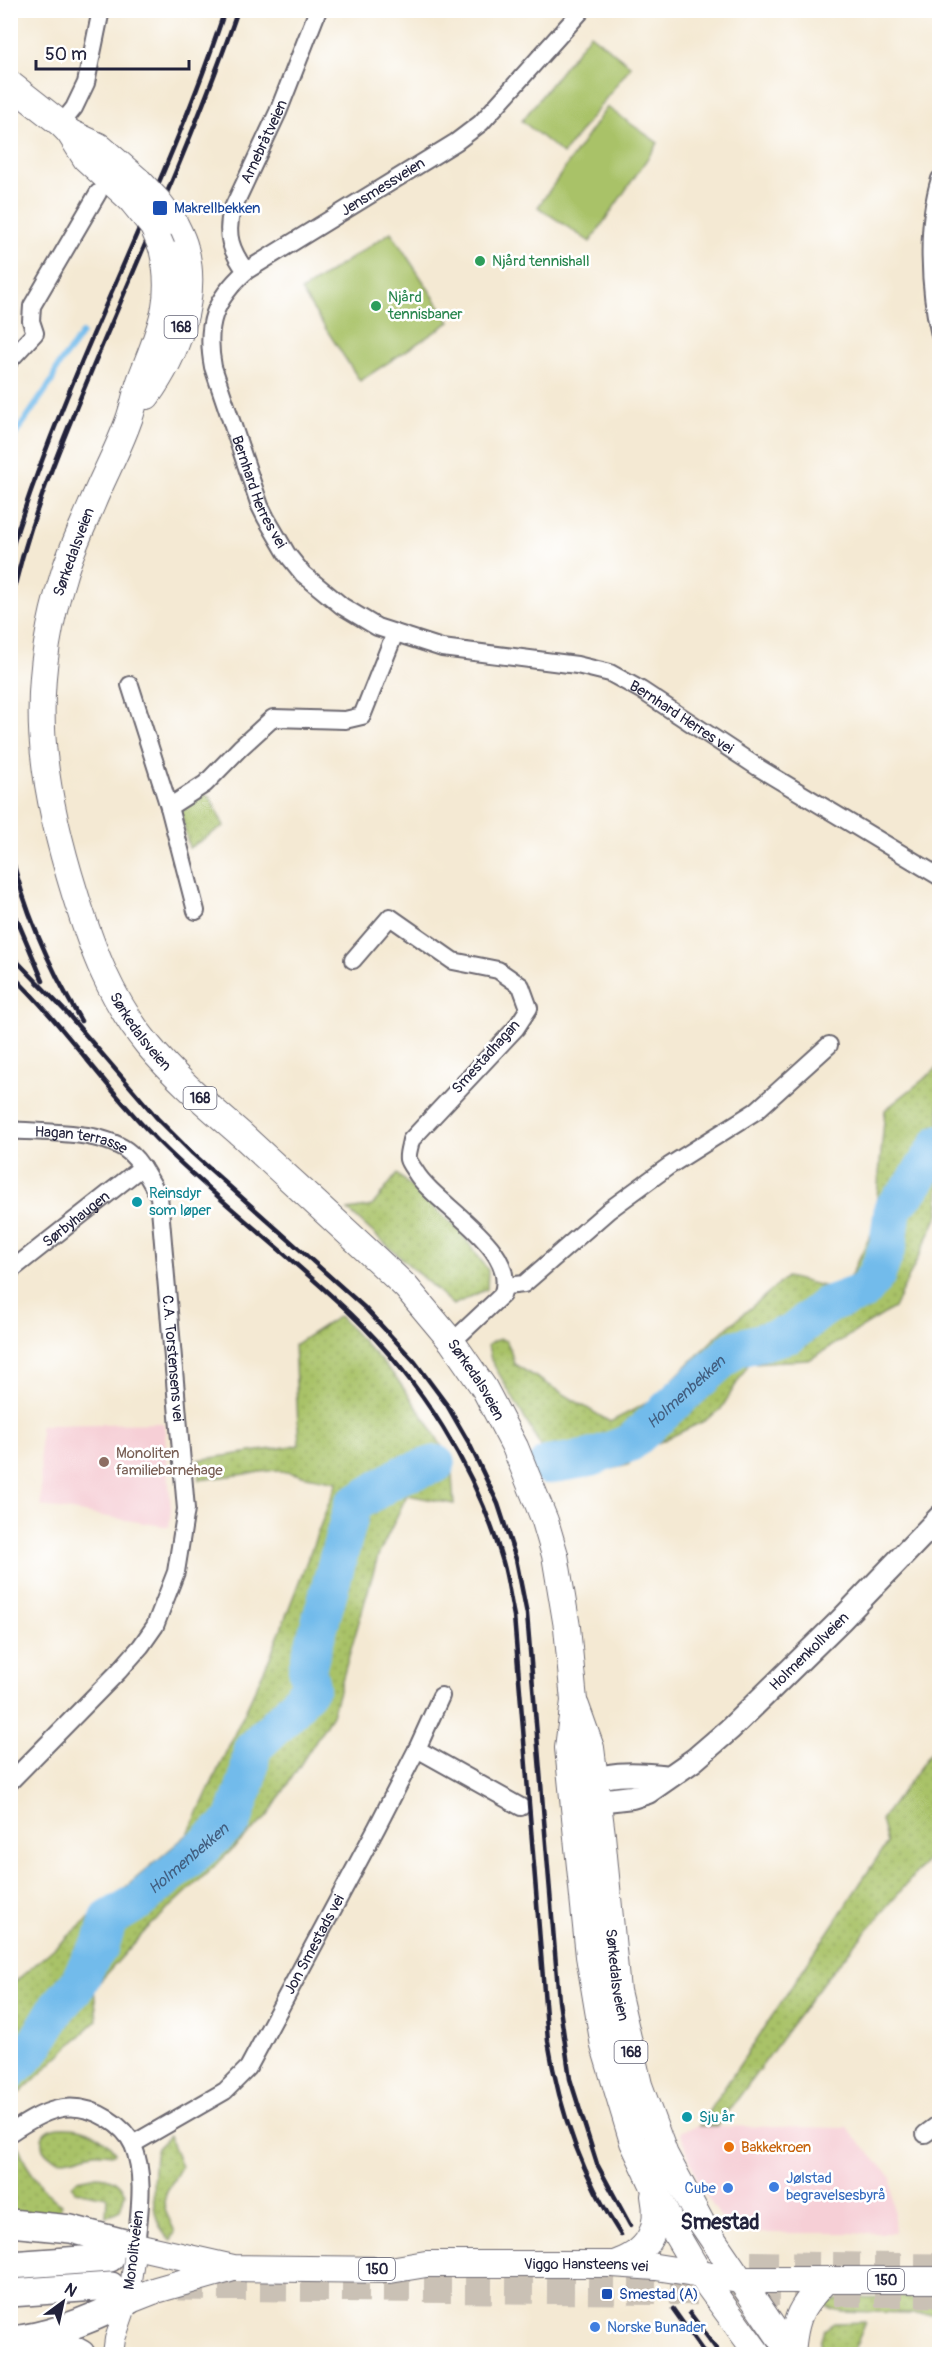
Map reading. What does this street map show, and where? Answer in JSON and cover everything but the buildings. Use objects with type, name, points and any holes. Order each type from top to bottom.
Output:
[{"type":"highway","points":[[10,2223],[70,2229],[136,2246]]},
{"type":"highway","points":[[10,2265],[110,2258]]},
{"type":"highway","name":"150","points":[[10,2293],[119,2294]]},
{"type":"highway","points":[[10,2340],[44,2334],[88,2319],[119,2294]]},
{"type":"highway","points":[[44,2334],[81,2355]]},
{"type":"main road","name":"Sørkedalsveien","points":[[10,84],[65,128],[99,146],[135,190],[162,248],[168,275],[166,306],[129,420],[64,572],[47,636],[41,684],[40,736],[48,792],[57,837],[92,949],[106,981],[130,1021],[166,1065],[406,1287],[452,1342],[484,1388],[515,1447],[545,1521],[562,1591],[574,1701],[568,1748],[589,1956],[604,2046],[633,2142],[651,2184],[699,2273],[758,2355]]},
{"type":"main road","name":"Sørkedalsveien","points":[[129,420],[166,365],[185,313],[189,281],[185,246],[174,222],[158,201],[135,190]]},
{"type":"main road","name":"Holmenkollveien","points":[[573,1792],[596,1789],[632,1797],[648,1792],[694,1761],[730,1729],[875,1586],[939,1517]]},
{"type":"main road","name":"Sørkedalsveien","points":[[574,1701],[591,1748],[617,1991],[639,2085],[655,2130],[677,2180],[700,2222],[792,2355]]},
{"type":"main road","points":[[612,2264],[628,2259],[639,2252],[656,2225],[656,2203],[651,2184]]},
{"type":"main road","name":"Viggo Hansteens vei","points":[[136,2246],[233,2268],[390,2270],[426,2264],[612,2264],[656,2266],[739,2280],[939,2280]]},
{"type":"main road","name":"Viggo Hansteens vei","points":[[119,2294],[156,2290],[233,2268]]},
{"type":"main road","points":[[792,2355],[794,2330],[799,2311],[826,2280]]},
{"type":"street","points":[[65,128],[86,83],[101,10]]},
{"type":"street","name":"Arnebråtveien","points":[[246,271],[230,246],[228,222],[278,112],[318,10]]},
{"type":"street","name":"Jensmessveien","points":[[213,367],[209,336],[214,312],[232,283],[246,271],[456,142],[481,123],[582,10]]},
{"type":"street","points":[[939,179],[932,228],[931,271],[934,310],[939,335]]},
{"type":"street","points":[[10,360],[35,333],[31,321],[32,306],[98,193]]},
{"type":"street","name":"Bernhard Herres vei","points":[[213,367],[260,506],[287,554],[303,574],[342,606],[377,627],[442,648],[577,664],[610,673],[641,690],[759,768],[939,877]]},
{"type":"street","points":[[169,807],[205,784],[273,718],[345,720],[362,716],[395,633]]},
{"type":"street","points":[[130,685],[169,807],[196,911]]},
{"type":"street","name":"Smestadhagan","points":[[354,960],[390,917],[453,961],[498,970],[521,986],[528,1008],[516,1028],[411,1140],[408,1159],[421,1182],[467,1222],[490,1247],[504,1273],[506,1286]]},
{"type":"street","points":[[452,1342],[496,1302],[506,1286],[524,1284],[618,1203],[669,1166],[756,1111],[829,1045]]},
{"type":"street","name":"Hagan terrasse","points":[[10,1130],[100,1138],[128,1152],[142,1167]]},
{"type":"street","name":"Sørbyhaugen","points":[[10,1271],[142,1167]]},
{"type":"street","name":"C.A. Torstensens vei","points":[[10,1782],[141,1646],[155,1626],[176,1572],[186,1509],[159,1196],[142,1167]]},
{"type":"street","name":"Jon Smestads vei","points":[[133,2144],[214,2098],[234,2084],[248,2068],[417,1749],[441,1695]]},
{"type":"street","points":[[417,1749],[521,1807]]},
{"type":"street","points":[[10,2133],[45,2112],[75,2106],[116,2123],[133,2144]]},
{"type":"street","points":[[932,2134],[939,2123]]},
{"type":"street","name":"Monolitveien","points":[[113,2355],[119,2294],[136,2246],[140,2185],[133,2144]]},
{"type":"shaded area","name":"Monoliten familiebarnehage","points":[[164,1423],[171,1509],[169,1527],[41,1506],[40,1425]]},
{"type":"shaded area","points":[[699,2126],[847,2128],[891,2177],[895,2233],[731,2233],[699,2185],[680,2131]]},
{"type":"green space","points":[[590,34],[631,66],[563,154],[522,121]]},
{"type":"green space","points":[[607,107],[658,143],[590,242],[538,207]]},
{"type":"green space","name":"Njård tennisbaner","points":[[391,232],[450,322],[360,381],[301,291]]},
{"type":"green space","points":[[204,794],[210,797],[224,826],[189,848],[181,812]]},
{"type":"green space","points":[[939,1067],[939,1214],[894,1308],[809,1360],[749,1363],[721,1409],[704,1421],[639,1452],[628,1465],[573,1478],[548,1474],[544,1452],[491,1360],[488,1345],[500,1339],[504,1340],[507,1342],[514,1364],[610,1422],[651,1401],[716,1337],[787,1277],[843,1291],[874,1228],[885,1110]]},
{"type":"green space","points":[[397,1174],[460,1231],[488,1270],[487,1289],[453,1305],[348,1210],[372,1206]]},
{"type":"green space","points":[[339,1316],[395,1376],[428,1423],[451,1462],[454,1504],[407,1495],[378,1556],[332,1715],[267,1817],[147,1929],[94,1988],[97,2020],[21,2092],[11,2098],[11,1985],[188,1834],[271,1655],[337,1482],[276,1470],[199,1480],[198,1460],[299,1445],[294,1345]]},
{"type":"green space","points":[[939,1741],[939,1846],[823,1982],[718,2126],[699,2126],[887,1843],[881,1820]]},
{"type":"green space","points":[[75,2127],[97,2135],[115,2152],[114,2154],[94,2153],[67,2160],[54,2158],[43,2149],[42,2137],[49,2129]]},
{"type":"green space","points":[[169,2136],[181,2167],[167,2191],[164,2202],[175,2232],[171,2241],[164,2233],[155,2213],[153,2190],[157,2148]]},
{"type":"green space","points":[[15,2143],[37,2180],[50,2196],[61,2204],[59,2219],[11,2214],[10,2145]]},
{"type":"green space","points":[[96,2176],[113,2180],[125,2193],[120,2210],[106,2217],[107,2197],[75,2191],[72,2185],[77,2180]]},
{"type":"green space","points":[[900,2297],[939,2302],[939,2314],[842,2311],[832,2309],[824,2303],[844,2298]]},
{"type":"green space","points":[[866,2322],[852,2354],[823,2354],[820,2343],[824,2330],[834,2323]]},
{"type":"waterway","name":"Makrellbekken","points":[[10,442],[82,333]]},
{"type":"waterway","name":"Holmenbekken","points":[[547,1465],[590,1458],[630,1443],[734,1349],[791,1334],[827,1305],[863,1292],[877,1274],[888,1245],[893,1208],[911,1188],[940,1143]]},
{"type":"waterway","name":"Holmenbekken","points":[[10,2071],[32,2050],[57,2008],[78,1984],[89,1961],[101,1945],[109,1919],[138,1902],[233,1821],[248,1777],[252,1749],[289,1713],[311,1686],[307,1669],[353,1505],[401,1475],[436,1464]]},
{"type":"tunnel","points":[[710,2264],[940,2267]]},
{"type":"tunnel","points":[[178,2287],[940,2294]]},
{"type":"railway","points":[[10,554],[59,416],[174,147],[225,10]]},
{"type":"railway","points":[[10,607],[27,542],[48,479],[188,141],[238,10]]},
{"type":"railway","points":[[10,849],[22,894],[39,938],[58,980],[81,1021]]},
{"type":"railway","points":[[10,903],[43,981]]},
{"type":"railway","points":[[10,954],[66,1012],[157,1118],[191,1152],[365,1308],[415,1362],[447,1405],[469,1443],[498,1504],[516,1559],[527,1614],[559,2001],[570,2079],[597,2164],[630,2225]]},
{"type":"railway","points":[[10,973],[51,1016],[146,1129],[212,1192],[328,1292],[376,1339],[400,1367],[443,1428],[478,1493],[503,1562],[514,1616],[548,2041],[553,2067],[574,2142],[595,2190],[621,2235]]},
{"type":"railway","points":[[673,2309],[705,2354]]},
{"type":"railway","points":[[690,2313],[720,2354]]},
{"type":"place","name":"Makrellbekken","points":[[160,208]]},
{"type":"place","name":"Njård tennishall","points":[[480,261]]},
{"type":"place","name":"Njård tennisbaner","points":[[376,306]]},
{"type":"place","name":"Reinsdyr som løper","points":[[137,1202]]},
{"type":"place","name":"Monoliten familiebarnehage","points":[[104,1462]]},
{"type":"place","name":"Sju år","points":[[687,2117]]},
{"type":"place","name":"Bakkekroen","points":[[729,2147]]},
{"type":"place","name":"Jølstad begravelsesbyrå","points":[[774,2187]]},
{"type":"place","name":"Cube","points":[[728,2188]]},
{"type":"place","name":"Smestad (A)","points":[[607,2294]]},
{"type":"place","name":"Norske Bunader","points":[[595,2327]]},
{"type":"district","name":"Smestad","points":[[720,2222]]}]
